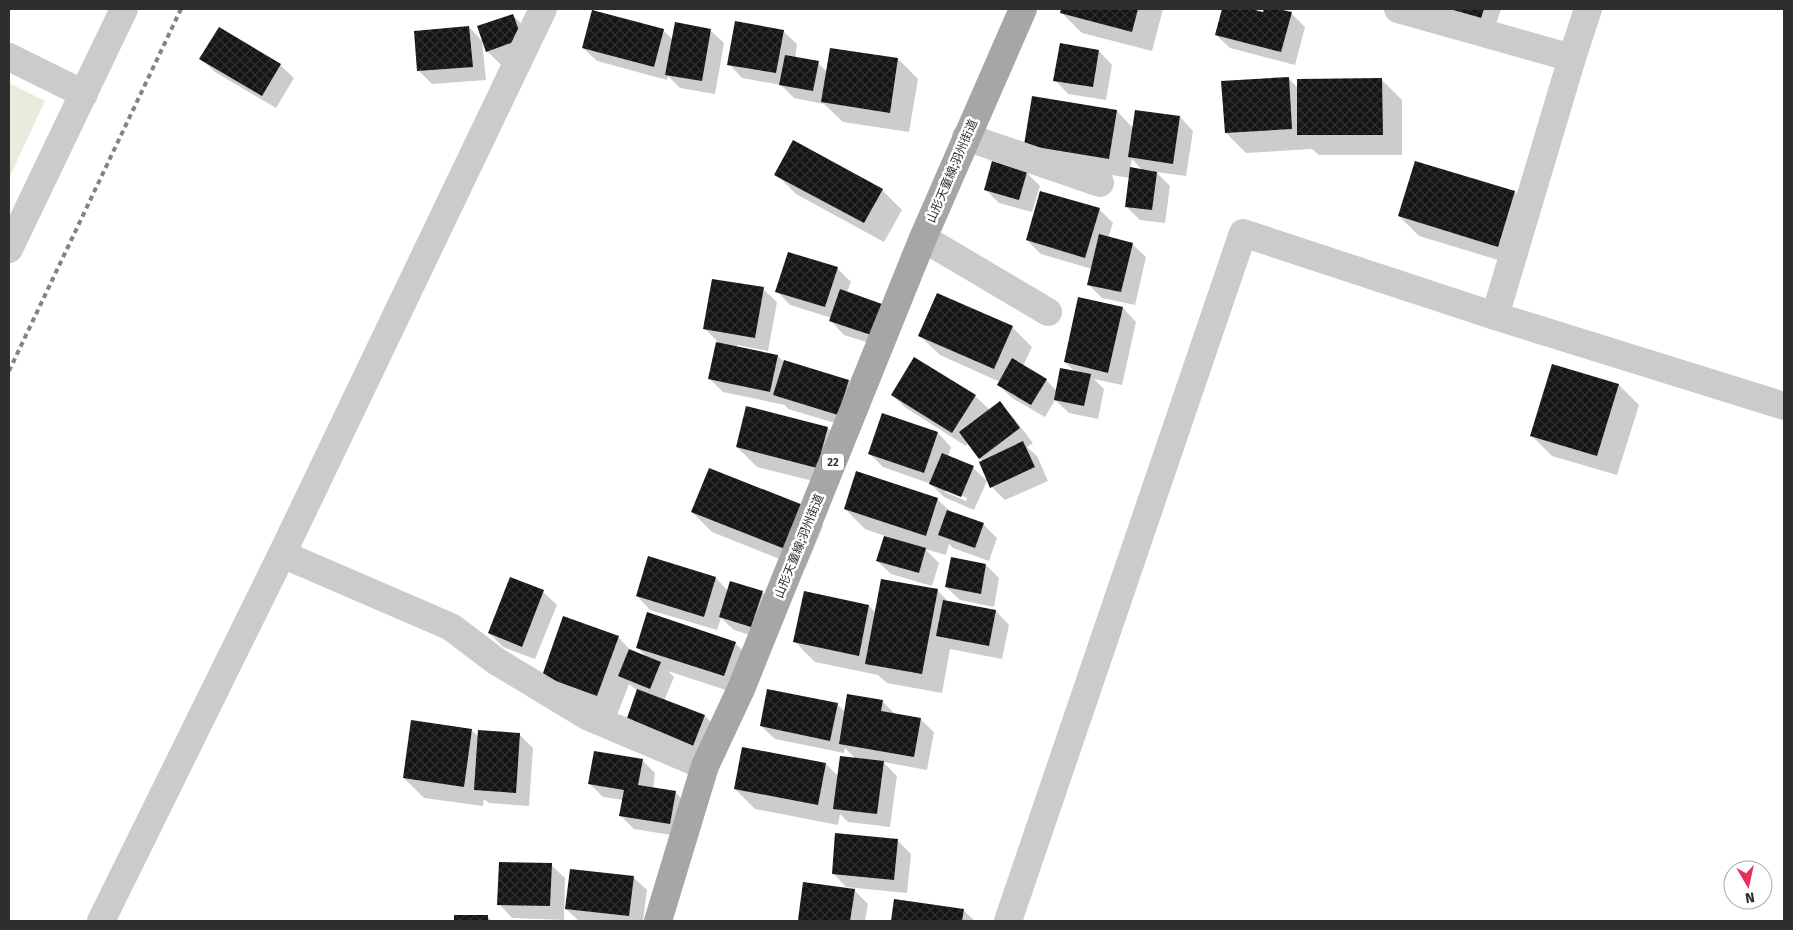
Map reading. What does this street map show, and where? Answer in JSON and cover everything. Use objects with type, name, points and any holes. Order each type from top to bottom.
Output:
[{"type":"main road","name":"山形天童線;羽州街道","points":[[658,921],[705,766],[741,689],[924,238],[1022,9]]},
{"type":"lane","points":[[9,249],[124,9]]},
{"type":"lane","points":[[101,921],[282,554],[543,9]]},
{"type":"lane","points":[[1398,9],[1572,58]]},
{"type":"lane","points":[[1495,316],[1588,9]]},
{"type":"lane","points":[[9,57],[84,94]]},
{"type":"lane","points":[[966,137],[1100,183]]},
{"type":"lane","points":[[1008,921],[1244,233],[1495,316],[1784,406]]},
{"type":"lane","points":[[924,238],[1048,312]]},
{"type":"lane","points":[[282,554],[451,627],[496,661],[587,716],[705,766]]},
{"type":"green space","points":[[9,83],[45,101],[9,178]]},
{"type":"building","points":[[1061,9],[1138,9],[1132,32],[1060,13]]},
{"type":"building","points":[[1222,9],[1251,9],[1263,12],[1264,9],[1278,9],[1292,12],[1281,52],[1215,35]]},
{"type":"building","points":[[1432,9],[1484,9],[1479,24]]},
{"type":"building","points":[[592,10],[664,29],[654,67],[582,48]]},
{"type":"building","points":[[513,14],[522,39],[486,52],[477,26]]},
{"type":"building","points":[[735,21],[784,30],[776,73],[727,65]]},
{"type":"building","points":[[675,22],[711,29],[702,81],[665,75]]},
{"type":"building","points":[[469,26],[473,67],[417,71],[414,31]]},
{"type":"building","points":[[219,27],[281,64],[262,96],[199,59]]},
{"type":"building","points":[[1060,43],[1099,50],[1093,87],[1053,81]]},
{"type":"building","points":[[830,48],[898,58],[890,113],[821,102]]},
{"type":"building","points":[[785,55],[819,61],[813,91],[779,85]]},
{"type":"building","points":[[1289,77],[1292,129],[1225,133],[1221,81]]},
{"type":"building","points":[[1382,78],[1383,135],[1297,135],[1297,79]]},
{"type":"building","points":[[1032,96],[1117,110],[1109,159],[1024,145]]},
{"type":"building","points":[[1135,110],[1180,116],[1173,164],[1128,157]]},
{"type":"building","points":[[793,140],[883,189],[864,223],[774,175]]},
{"type":"building","points":[[992,161],[1027,172],[1019,200],[984,190]]},
{"type":"building","points":[[1415,161],[1515,191],[1498,247],[1398,216]]},
{"type":"building","points":[[1130,167],[1157,172],[1152,210],[1125,207]]},
{"type":"building","points":[[1040,191],[1100,208],[1085,258],[1026,240]]},
{"type":"building","points":[[1099,234],[1133,243],[1121,292],[1087,285]]},
{"type":"building","points":[[788,252],[838,267],[825,307],[775,292]]},
{"type":"building","points":[[712,279],[764,287],[755,338],[703,329]]},
{"type":"building","points":[[840,289],[882,304],[871,335],[829,321]]},
{"type":"building","points":[[937,293],[1013,326],[994,369],[918,336]]},
{"type":"building","points":[[1078,297],[1123,307],[1108,373],[1064,362]]},
{"type":"building","points":[[716,342],[778,355],[770,392],[708,379]]},
{"type":"building","points":[[914,357],[976,395],[952,433],[891,395]]},
{"type":"building","points":[[1012,358],[1047,379],[1031,405],[997,385]]},
{"type":"building","points":[[784,360],[849,380],[838,415],[773,395]]},
{"type":"building","points":[[1552,364],[1619,384],[1597,456],[1530,436]]},
{"type":"building","points":[[1060,368],[1091,374],[1084,406],[1054,400]]},
{"type":"building","points":[[1000,401],[1020,428],[979,459],[959,432]]},
{"type":"building","points":[[746,406],[828,427],[817,468],[736,447]]},
{"type":"building","points":[[882,413],[938,432],[924,473],[868,454]]},
{"type":"building","points":[[1023,441],[1035,467],[990,488],[979,462]]},
{"type":"building","points":[[942,453],[974,466],[961,497],[929,484]]},
{"type":"building","points":[[709,468],[803,505],[785,549],[691,512]]},
{"type":"building","points":[[856,471],[938,498],[926,536],[844,509]]},
{"type":"building","points":[[947,510],[984,523],[975,548],[938,535]]},
{"type":"building","points":[[884,536],[926,548],[919,573],[876,561]]},
{"type":"building","points":[[648,556],[716,577],[704,617],[636,596]]},
{"type":"building","points":[[951,557],[986,564],[981,594],[945,587]]},
{"type":"building","points":[[510,577],[544,590],[522,647],[488,633]]},
{"type":"building","points":[[881,579],[938,589],[922,674],[865,664]]},
{"type":"building","points":[[730,581],[763,591],[751,627],[719,617]]},
{"type":"building","points":[[804,591],[869,605],[859,656],[793,642]]},
{"type":"building","points":[[943,600],[996,610],[989,646],[936,636]]},
{"type":"building","points":[[647,612],[736,642],[724,676],[636,648]]},
{"type":"building","points":[[563,616],[619,636],[597,696],[542,676]]},
{"type":"building","points":[[629,649],[661,662],[650,689],[618,676]]},
{"type":"building","points":[[637,689],[705,715],[693,746],[626,721]]},
{"type":"building","points":[[767,689],[838,703],[830,741],[760,726]]},
{"type":"building","points":[[847,694],[883,700],[881,711],[921,718],[914,757],[839,744]]},
{"type":"building","points":[[411,720],[472,729],[464,787],[403,778]]},
{"type":"building","points":[[478,730],[520,733],[516,793],[474,790]]},
{"type":"building","points":[[742,747],[826,763],[818,805],[734,789]]},
{"type":"building","points":[[594,751],[643,759],[638,785],[676,791],[670,824],[619,816],[624,790],[588,784]]},
{"type":"building","points":[[840,756],[884,761],[877,814],[833,809]]},
{"type":"building","points":[[835,833],[898,839],[894,880],[832,874]]},
{"type":"building","points":[[499,862],[552,863],[550,906],[497,905]]},
{"type":"building","points":[[570,869],[634,876],[629,916],[565,909]]},
{"type":"building","points":[[803,882],[855,889],[850,921],[798,920]]},
{"type":"building","points":[[894,899],[964,909],[962,921],[891,921]]},
{"type":"building","points":[[454,915],[488,915],[488,921],[454,921]]},
{"type":"railway","points":[[9,371],[181,9]]}]
